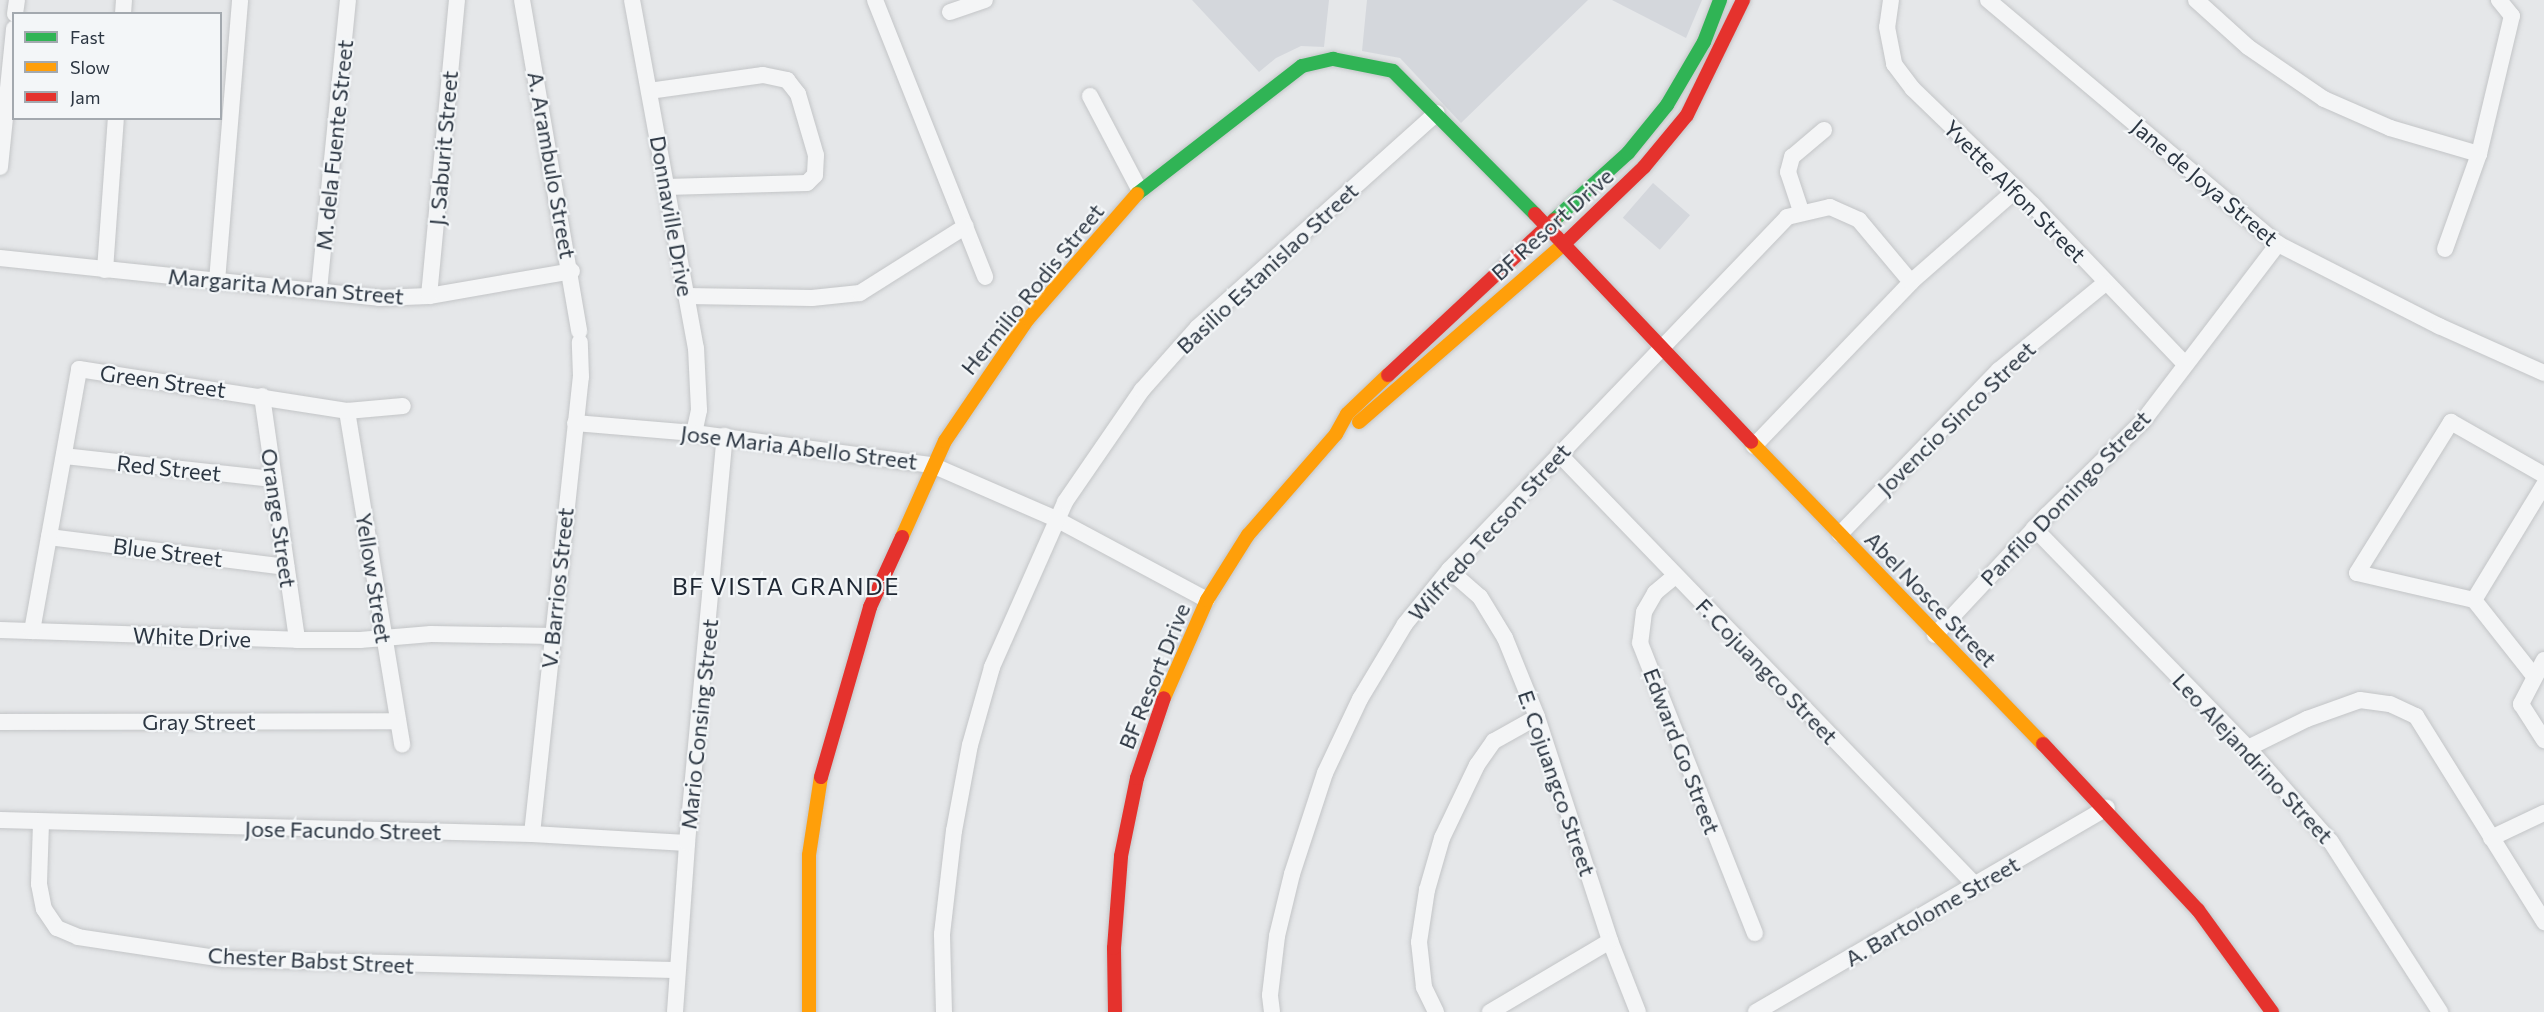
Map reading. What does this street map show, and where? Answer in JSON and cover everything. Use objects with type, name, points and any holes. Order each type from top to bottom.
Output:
[{"type":"street","points":[[217,280],[240,0]]},
{"type":"street","name":"M. dela Fuente Street","points":[[320,290],[348,0]]},
{"type":"street","name":"J. Saburit Street","points":[[429,296],[457,0]]},
{"type":"street","name":"A. Arambulo Street","points":[[522,0],[572,271],[580,336]]},
{"type":"street","name":"Donnaville Drive","points":[[632,0],[696,348],[699,410],[694,433]]},
{"type":"street","points":[[874,0],[986,277]]},
{"type":"street","points":[[950,12],[985,0]]},
{"type":"street","name":"BF Resort Drive","points":[[1115,1012],[1114,948],[1121,856],[1137,778],[1166,691],[1207,600],[1248,535],[1294,478],[1336,434],[1360,400],[1545,227],[1628,153],[1667,105],[1704,42],[1720,0]]},
{"type":"street","name":"BF Resort Drive","points":[[1336,434],[1369,414],[1617,195],[1687,115],[1743,0]]},
{"type":"street","name":"Yvette Alfon Street","points":[[1891,0],[1887,27],[1894,64],[1913,89],[2017,189],[2104,284],[2184,363]]},
{"type":"street","name":"Jane de Joya Street","points":[[1988,0],[2278,244],[2439,326],[2544,373]]},
{"type":"street","points":[[2196,0],[2248,47],[2324,99],[2390,128],[2479,154]]},
{"type":"street","points":[[2445,249],[2479,154],[2512,16],[2499,0]]},
{"type":"street","points":[[0,167],[12,49]]},
{"type":"street","name":"Hermilio Rodis Street","points":[[809,1012],[809,855],[822,768],[870,607],[932,465],[984,378],[1028,320],[1140,191],[1302,66],[1333,59],[1394,71],[1545,227]]},
{"type":"street","points":[[649,92],[763,75],[786,80],[798,94],[816,155],[815,175],[807,183],[666,187]]},
{"type":"street","points":[[1090,96],[1140,191]]},
{"type":"street","name":"Basilio Estanislao Street","points":[[944,1012],[942,934],[954,831],[970,745],[992,667],[1056,519],[1142,390],[1197,328],[1437,113]]},
{"type":"street","points":[[105,270],[116,120]]},
{"type":"street","points":[[1801,211],[1788,172],[1792,157],[1824,130]]},
{"type":"street","points":[[1755,446],[1911,282],[2017,189]]},
{"type":"street","points":[[1661,348],[1787,217],[1801,211],[1830,207],[1859,220],[1911,282]]},
{"type":"street","points":[[686,296],[812,298],[860,293],[966,226]]},
{"type":"street","name":"Abel Nosce Street","points":[[1545,227],[1564,244],[1935,635],[2107,808],[2198,910],[2271,1012]]},
{"type":"street","name":"Panfilo Domingo Street","points":[[1935,635],[2034,528],[2144,421],[2184,363],[2278,244]]},
{"type":"street","name":"Margarita Moran Street","points":[[0,258],[379,298],[429,296],[572,271]]},
{"type":"street","name":"Jovencio Sinco Street","points":[[1840,534],[1999,370],[2104,284]]},
{"type":"street","name":"V. Barrios Street","points":[[532,834],[581,377],[580,336]]},
{"type":"street","name":"Wilfredo Tecson Street","points":[[1272,1012],[1270,995],[1277,936],[1292,874],[1326,773],[1360,699],[1399,633],[1449,570],[1661,348]]},
{"type":"street","name":"Green Street","points":[[32,631],[79,369],[347,411],[403,406]]},
{"type":"street","name":"Orange Street","points":[[262,396],[297,640]]},
{"type":"street","name":"Yellow Street","points":[[347,411],[402,746]]},
{"type":"street","points":[[2534,676],[2474,600],[2357,573],[2451,422],[2544,475]]},
{"type":"street","name":"Jose Maria Abello Street","points":[[575,423],[725,436],[932,465],[1056,519],[1207,600]]},
{"type":"street","name":"Mario Consing Street","points":[[675,1012],[676,970],[687,843],[725,436]]},
{"type":"street","name":"F. Cojuangco Street","points":[[1559,454],[1976,886]]},
{"type":"street","name":"Red Street","points":[[64,456],[274,479]]},
{"type":"street","points":[[2474,600],[2544,484]]},
{"type":"street","name":"Leo Alejandrino Street","points":[[2034,528],[2248,748],[2331,842],[2440,1012]]},
{"type":"street","name":"Blue Street","points":[[49,537],[286,567]]},
{"type":"street","name":"E. Cojuangco Street","points":[[1449,570],[1480,597],[1495,622],[1537,717],[1610,941],[1638,1012]]},
{"type":"street","name":"Edward Go Street","points":[[1675,576],[1655,593],[1644,612],[1640,643],[1755,933]]},
{"type":"street","name":"White Drive","points":[[0,630],[297,640],[384,639],[431,634],[552,636]]},
{"type":"street","points":[[2544,660],[2521,704],[2544,741]]},
{"type":"street","points":[[2248,748],[2307,719],[2360,700],[2390,704],[2416,716],[2544,922]]},
{"type":"street","points":[[1436,1012],[1424,987],[1419,942],[1427,890],[1442,838],[1477,765],[1494,741],[1537,717]]},
{"type":"street","name":"Gray Street","points":[[0,722],[398,721]]},
{"type":"street","name":"A. Bartolome Street","points":[[1756,1012],[2107,808]]},
{"type":"street","points":[[2491,838],[2544,813]]},
{"type":"street","name":"Jose Facundo Street","points":[[0,820],[41,823],[532,834],[687,843]]},
{"type":"street","name":"Chester Babst Street","points":[[41,823],[39,884],[44,909],[57,928],[78,937],[224,959],[676,970]]},
{"type":"street","points":[[1490,1012],[1610,941]]},
{"type":"shaded area","points":[[1192,0],[1329,0],[1324,47],[1301,46],[1276,58],[1259,72]]},
{"type":"shaded area","points":[[1367,0],[1588,0],[1461,123],[1400,58],[1362,51]]},
{"type":"shaded area","points":[[1612,0],[1702,0],[1686,38]]},
{"type":"shaded area","points":[[1653,183],[1690,215],[1660,250],[1623,218]]},
{"type":"traffic: fast","points":[[1554,220],[1628,153],[1667,105],[1704,42],[1720,0]]},
{"type":"traffic: fast","points":[[1137,194],[1302,66],[1333,59],[1393,71],[1535,214]]},
{"type":"traffic: slow","points":[[902,537],[945,441],[1028,319],[1137,194]]},
{"type":"traffic: slow","points":[[1359,422],[1564,244]]},
{"type":"traffic: slow","points":[[1164,698],[1207,600],[1248,535],[1336,434],[1347,414],[1388,375]]},
{"type":"traffic: slow","points":[[1751,442],[2043,744]]},
{"type":"traffic: slow","points":[[809,1012],[809,855],[821,777]]},
{"type":"traffic: jam","points":[[1564,244],[1644,167],[1687,115],[1743,0]]},
{"type":"traffic: jam","points":[[1535,214],[1751,442]]},
{"type":"traffic: jam","points":[[1388,375],[1554,220]]},
{"type":"traffic: jam","points":[[821,777],[870,607],[902,537]]},
{"type":"traffic: jam","points":[[1115,1012],[1114,948],[1121,856],[1137,778],[1164,698]]},
{"type":"traffic: jam","points":[[2043,744],[2198,910],[2272,1012]]},
{"type":"district","name":"BF VISTA GRANDE","points":[[786,586]]}]
